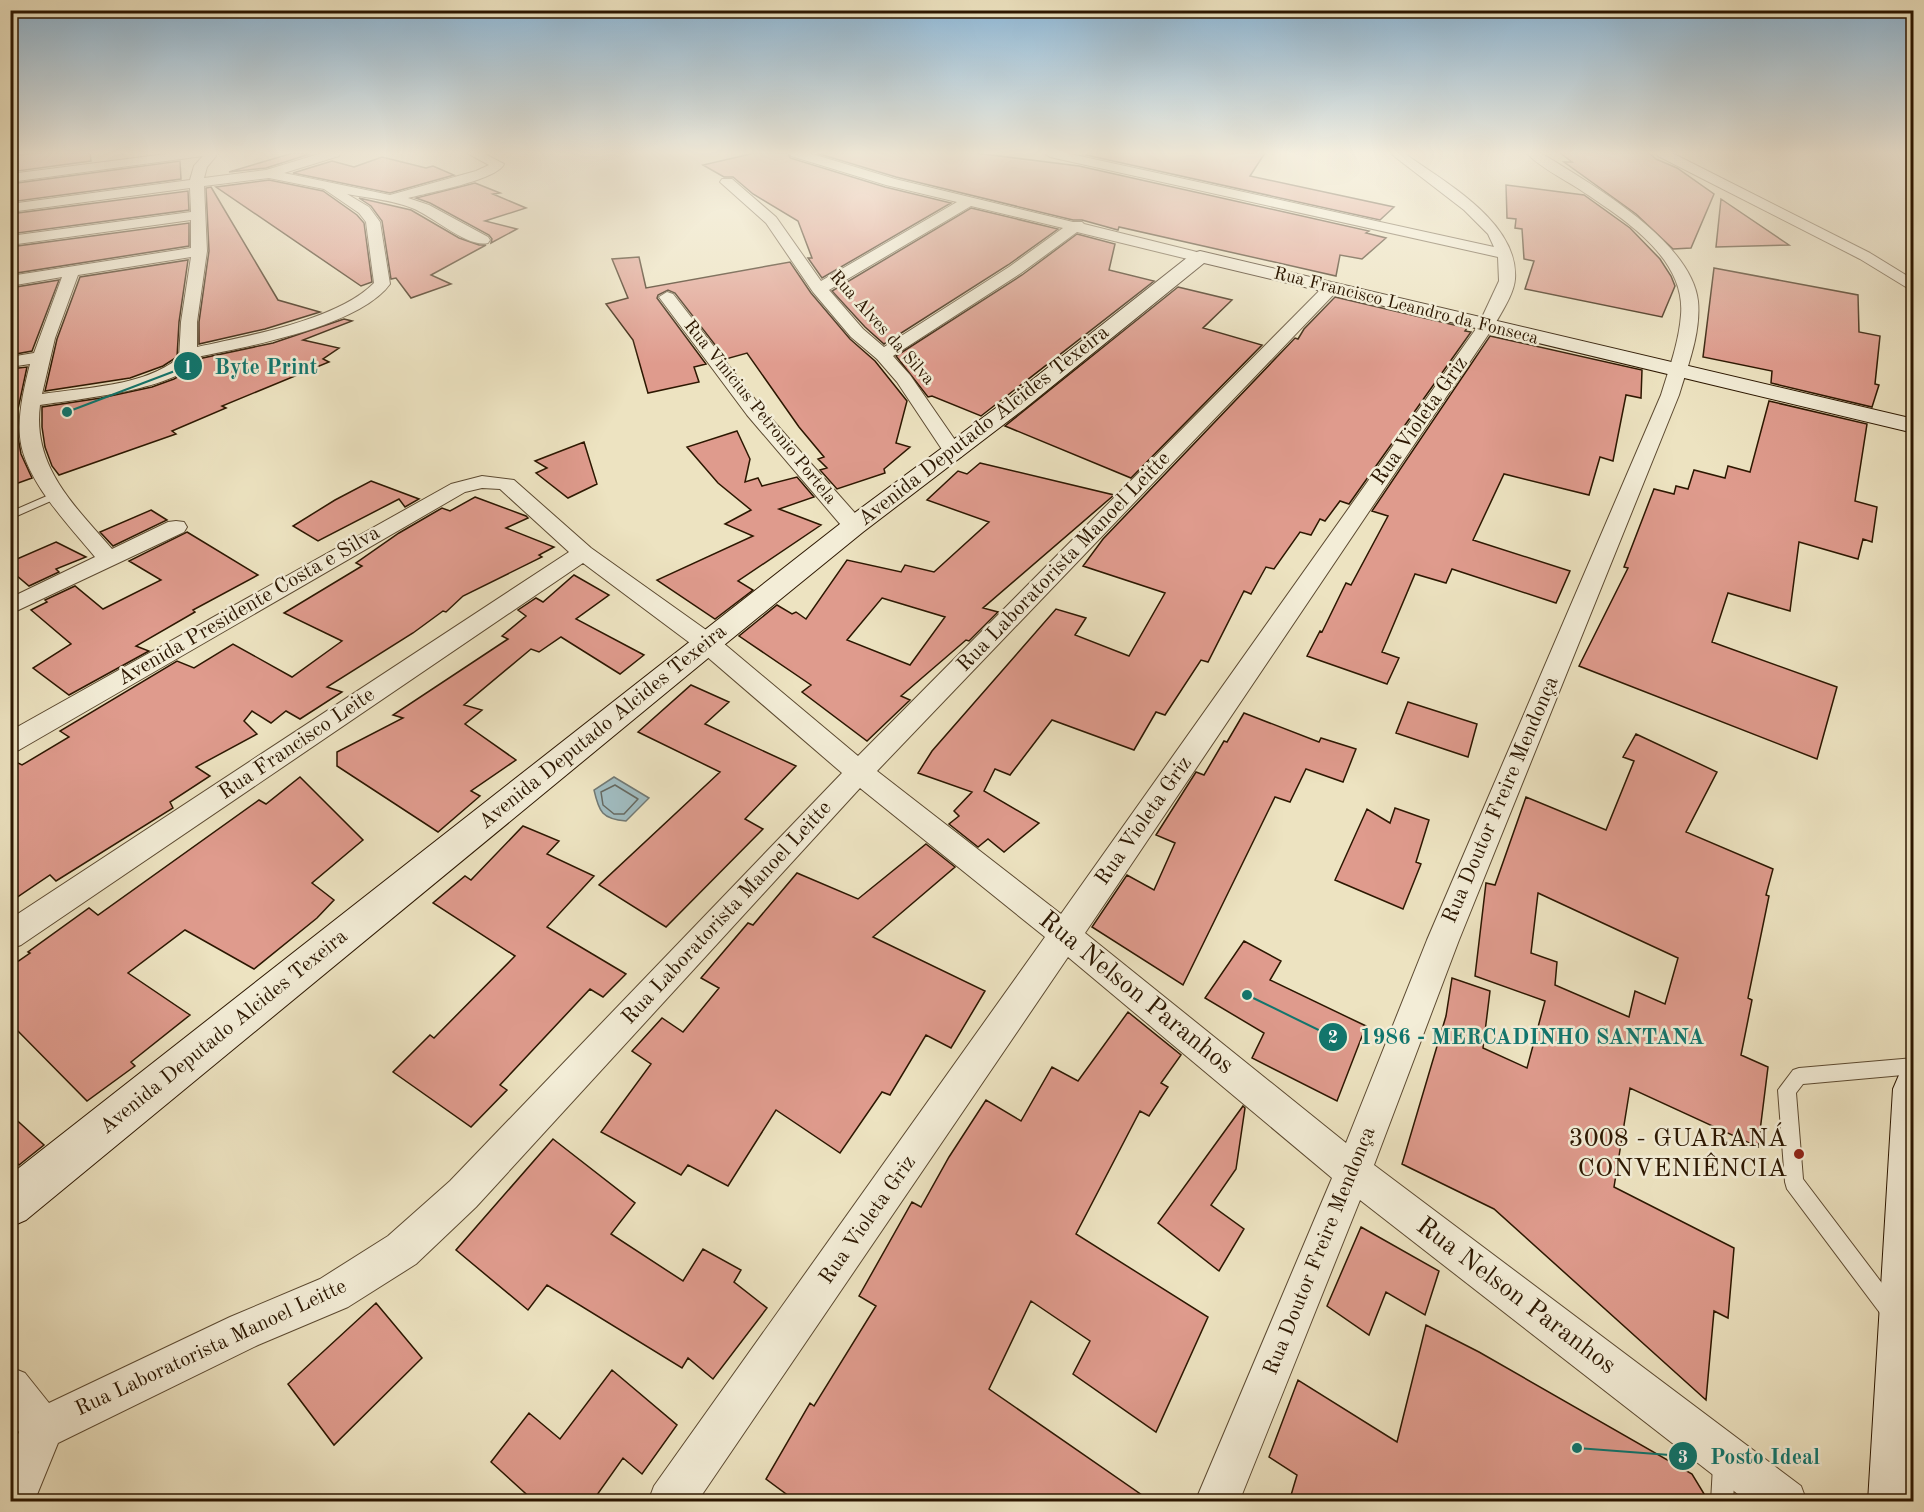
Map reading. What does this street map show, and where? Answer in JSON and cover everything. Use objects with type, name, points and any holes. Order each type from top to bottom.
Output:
[{"type":"main road","name":"Rua Francisco Leandro da Fonseca","points":[[1200,256],[1486,326],[1914,426]]},
{"type":"main road","name":"Avenida Deputado Alcides Texeira","points":[[10,1204],[707,643],[854,526],[954,453],[1200,256]]},
{"type":"main road","points":[[1895,1502],[1914,1089]]},
{"type":"street","points":[[10,242],[138,224]]},
{"type":"street","points":[[32,401],[149,381],[183,366],[188,360],[189,322],[199,250],[197,224]]},
{"type":"street","points":[[188,354],[272,335],[314,321],[366,298],[380,289],[382,284],[373,224]]},
{"type":"street","points":[[448,224],[483,240]]},
{"type":"street","name":"Rua Alves da Silva","points":[[774,224],[819,289],[857,333],[883,355],[924,406],[954,453]]},
{"type":"street","points":[[819,289],[931,224]]},
{"type":"street","name":"Rua Francisco Leandro da Fonseca","points":[[1071,224],[1200,256]]},
{"type":"street","points":[[1368,224],[1505,254]]},
{"type":"street","name":"Rua Violeta Griz","points":[[670,1502],[1486,326],[1508,281],[1505,254],[1487,224]]},
{"type":"street","name":"Rua Doutor Freire Mendonça","points":[[1217,1502],[1353,1172],[1443,940],[1670,395],[1685,343],[1689,316],[1687,288],[1679,270],[1667,254],[1634,224]]},
{"type":"street","points":[[1801,224],[1865,256],[1914,287]]},
{"type":"street","points":[[883,355],[1015,270],[1077,225]]},
{"type":"street","points":[[10,281],[199,250]]},
{"type":"street","points":[[72,271],[40,357],[32,401],[30,437],[34,459],[56,495],[108,558]]},
{"type":"street","name":"Rua Laboratorista Manoel Leitte","points":[[44,1428],[243,1331],[334,1293],[402,1250],[463,1194],[860,772],[1331,288]]},
{"type":"street","name":"Rua Vinicius Petronio Portela","points":[[667,297],[754,411],[854,526]]},
{"type":"street","points":[[10,362],[40,357]]},
{"type":"street","name":"Rua Nelson Paranhos","points":[[492,481],[507,484],[583,553],[707,643],[860,772],[1065,934],[1353,1172],[1785,1502]]},
{"type":"street","name":"Avenida Presidente Costa e Silva","points":[[10,743],[438,498],[476,482],[492,481]]},
{"type":"street","points":[[10,607],[176,527]]},
{"type":"street","name":"Rua Francisco Leite","points":[[10,936],[583,553]]},
{"type":"street","points":[[10,1388],[44,1428],[11,1502]]},
{"type":"lane","points":[[10,516],[56,495]]},
{"type":"lane","points":[[1903,1326],[1794,1182],[1787,1090],[1799,1076],[1914,1066]]},
{"type":"lane","points":[[1722,1502],[1724,1455]]},
{"type":"water","points":[[614,777],[649,798],[626,821],[603,813],[596,798],[594,790]]},
{"type":"building","points":[[10,224],[88,224],[10,234]]},
{"type":"building","points":[[189,224],[189,246],[10,274],[10,247]]},
{"type":"building","points":[[208,224],[233,224],[278,300],[320,312],[265,329],[199,344],[199,322],[209,251]]},
{"type":"building","points":[[270,224],[364,224],[372,282],[361,286]]},
{"type":"building","points":[[382,224],[434,224],[459,238],[486,245],[431,275],[451,284],[411,298],[396,278],[391,279]]},
{"type":"building","points":[[468,224],[495,224],[517,229],[491,243],[492,239]]},
{"type":"building","points":[[799,224],[916,224],[822,278],[808,258],[812,258]]},
{"type":"building","points":[[945,224],[1035,224],[1058,229],[1008,265],[884,344],[832,291]]},
{"type":"building","points":[[1095,224],[1336,224],[1369,231],[1366,233],[1386,238],[1362,259],[1340,255],[1336,276],[1119,227],[1118,230]]},
{"type":"building","points":[[1515,224],[1624,224],[1660,259],[1671,276],[1675,286],[1662,317],[1525,289],[1534,261],[1524,259],[1522,229],[1515,228]]},
{"type":"building","points":[[1646,224],[1701,224],[1691,248],[1673,249]]},
{"type":"building","points":[[1718,224],[1757,224],[1789,245],[1716,247]]},
{"type":"building","points":[[1077,234],[1115,244],[1109,270],[1154,281],[981,416],[932,396],[928,397],[896,356],[1022,275]]},
{"type":"building","points":[[639,257],[646,288],[790,262],[811,293],[850,339],[875,361],[907,401],[896,443],[910,447],[884,469],[885,473],[837,489],[820,470],[827,468],[818,459],[824,457],[799,427],[747,353],[726,359],[675,293],[668,290],[658,295],[657,298],[706,364],[694,367],[699,382],[648,393],[633,340],[606,304],[628,298],[612,259]]},
{"type":"building","points":[[188,260],[179,322],[177,357],[163,366],[130,378],[45,391],[57,339],[80,277]]},
{"type":"building","points":[[1714,268],[1858,295],[1859,332],[1880,336],[1875,384],[1879,385],[1872,407],[1771,383],[1772,371],[1703,357]]},
{"type":"building","points":[[59,280],[32,351],[10,355],[10,288]]},
{"type":"building","points":[[1178,287],[1232,300],[1203,328],[1262,345],[1131,478],[1005,426]]},
{"type":"building","points":[[1335,297],[1467,328],[1465,331],[1471,332],[1349,504],[1340,501],[1325,521],[1320,519],[1311,535],[1300,532],[1274,569],[1266,567],[1251,594],[1244,591],[1208,662],[1201,660],[1165,715],[1156,712],[1134,750],[1052,720],[1010,775],[995,769],[984,791],[1039,823],[1004,852],[988,839],[978,847],[949,824],[959,816],[954,811],[972,792],[918,773],[932,751],[1056,609],[1086,618],[1075,635],[1129,656],[1165,593],[1083,566],[1103,539],[1295,338],[1298,339],[1304,329]]},
{"type":"building","points":[[344,319],[352,321],[303,340],[339,348],[323,359],[329,362],[222,406],[226,408],[172,431],[176,434],[59,475],[52,466],[45,447],[42,407],[152,387],[190,370],[198,359],[273,343]]},
{"type":"building","points":[[1490,336],[1642,370],[1641,398],[1626,395],[1613,461],[1600,457],[1589,495],[1504,474],[1473,540],[1570,571],[1556,603],[1452,569],[1446,583],[1415,574],[1382,652],[1399,658],[1387,684],[1307,656],[1320,631],[1322,632],[1346,583],[1351,585],[1388,516],[1372,511]]},
{"type":"building","points":[[27,367],[18,409],[18,437],[21,454],[32,478],[10,486],[10,369]]},
{"type":"building","points":[[1769,401],[1867,424],[1855,501],[1877,507],[1872,542],[1863,539],[1858,559],[1799,542],[1790,611],[1728,593],[1712,642],[1837,687],[1817,759],[1579,666],[1628,568],[1624,567],[1654,489],[1674,494],[1676,486],[1688,489],[1694,470],[1725,478],[1728,466],[1750,472]]},
{"type":"building","points":[[737,431],[750,459],[745,482],[758,478],[762,486],[797,477],[814,497],[779,509],[821,525],[738,581],[753,590],[715,619],[657,580],[753,536],[725,524],[751,510],[718,483],[687,447]]},
{"type":"building","points":[[584,442],[597,484],[568,498],[536,473],[547,468],[535,461]]},
{"type":"building","points":[[980,463],[1114,495],[983,608],[998,612],[969,641],[966,640],[901,696],[910,700],[867,741],[802,692],[811,685],[739,636],[777,605],[792,614],[796,612],[806,619],[847,560],[901,572],[905,565],[934,572],[989,522],[927,500],[958,471],[967,474]],"holes":[[[882,598],[945,617],[910,665],[847,640]]]},
{"type":"building","points":[[371,481],[419,499],[405,507],[399,499],[318,541],[293,526],[335,500]]},
{"type":"building","points":[[475,497],[526,516],[528,518],[506,528],[554,547],[539,555],[542,557],[463,596],[446,612],[443,611],[413,633],[327,687],[342,692],[300,719],[286,711],[271,723],[252,711],[244,721],[257,734],[196,767],[210,776],[170,802],[173,808],[56,881],[50,875],[10,902],[10,759],[22,765],[69,737],[60,731],[177,661],[194,668],[233,644],[292,677],[342,641],[284,613],[362,566],[356,563],[399,533],[442,508],[450,511]]},
{"type":"building","points":[[151,510],[167,520],[113,546],[100,532]]},
{"type":"building","points":[[187,532],[258,575],[193,610],[195,612],[136,646],[149,651],[69,695],[33,668],[71,644],[31,610],[47,602],[45,600],[75,586],[103,609],[161,580],[129,561]]},
{"type":"building","points":[[56,542],[86,557],[56,569],[59,572],[29,586],[10,570],[10,562]]},
{"type":"building","points":[[574,575],[609,595],[576,619],[644,655],[620,674],[561,637],[539,652],[531,649],[464,705],[482,710],[465,724],[516,760],[471,791],[480,796],[438,832],[337,766],[337,752],[403,718],[393,715],[508,639],[502,636],[526,616],[518,610],[536,598],[543,602]]},
{"type":"building","points":[[691,685],[729,702],[705,724],[796,766],[745,819],[763,829],[666,927],[599,885],[720,772],[638,732]]},
{"type":"building","points":[[1408,702],[1477,724],[1468,757],[1396,733]]},
{"type":"building","points":[[1244,713],[1319,742],[1321,738],[1356,749],[1343,782],[1306,769],[1290,802],[1275,797],[1183,985],[1092,927],[1127,875],[1154,890],[1175,843],[1156,835],[1196,772],[1204,775]]},
{"type":"building","points":[[1636,734],[1717,772],[1686,832],[1773,869],[1766,895],[1769,896],[1748,998],[1752,1000],[1741,1055],[1768,1067],[1758,1147],[1630,1088],[1614,1187],[1734,1248],[1728,1318],[1714,1311],[1706,1400],[1494,1209],[1402,1164],[1446,1016],[1452,978],[1490,991],[1483,1048],[1527,1068],[1545,1001],[1475,976],[1486,883],[1495,885],[1526,797],[1606,830],[1634,761],[1623,757]],"holes":[[[1538,893],[1678,958],[1665,1004],[1635,991],[1629,1017],[1555,985],[1557,962],[1531,953]]]},
{"type":"building","points":[[300,777],[363,840],[312,883],[334,900],[317,918],[254,969],[185,930],[128,973],[190,1015],[131,1062],[135,1066],[87,1101],[10,1023],[10,967],[89,908],[98,915],[259,800],[266,804]]},
{"type":"building","points":[[1395,808],[1429,820],[1416,862],[1421,864],[1403,909],[1335,880],[1367,809],[1390,823]]},
{"type":"building","points":[[523,826],[559,841],[547,854],[594,876],[547,927],[626,974],[603,997],[590,989],[500,1085],[507,1090],[471,1127],[393,1072],[430,1035],[434,1038],[515,956],[433,903],[465,876],[471,880]]},
{"type":"building","points":[[926,844],[955,867],[873,937],[985,991],[951,1048],[926,1035],[890,1095],[882,1092],[840,1153],[776,1110],[728,1186],[688,1165],[681,1175],[601,1132],[651,1064],[632,1051],[662,1018],[683,1032],[719,988],[701,978],[748,923],[753,925],[797,873],[858,899]]},
{"type":"building","points":[[1244,941],[1281,961],[1270,980],[1366,1026],[1337,1101],[1252,1058],[1264,1033],[1205,998]]},
{"type":"building","points":[[1128,1012],[1181,1055],[1161,1083],[1168,1087],[1149,1116],[1140,1111],[1076,1234],[1208,1317],[1156,1432],[1073,1374],[1090,1341],[1031,1301],[989,1389],[1152,1502],[797,1502],[766,1479],[810,1403],[814,1406],[876,1306],[859,1296],[912,1202],[921,1207],[949,1157],[986,1100],[1021,1121],[1052,1067],[1078,1081]]},
{"type":"building","points":[[1243,1106],[1245,1108],[1236,1169],[1211,1205],[1244,1229],[1219,1271],[1158,1223]]},
{"type":"building","points":[[10,1114],[44,1145],[19,1165],[10,1156]]},
{"type":"building","points":[[553,1139],[635,1203],[611,1234],[683,1281],[703,1249],[741,1270],[734,1282],[767,1308],[713,1379],[688,1358],[682,1368],[547,1285],[528,1310],[456,1250]]},
{"type":"building","points":[[1361,1227],[1439,1271],[1425,1315],[1386,1292],[1369,1335],[1327,1306]]},
{"type":"building","points":[[376,1303],[422,1358],[334,1445],[288,1384]]},
{"type":"building","points":[[1426,1325],[1479,1352],[1692,1474],[1709,1502],[1289,1502],[1297,1475],[1269,1457],[1298,1380],[1397,1442]]},
{"type":"building","points":[[612,1370],[677,1425],[642,1474],[623,1458],[592,1502],[535,1502],[491,1462],[529,1413],[560,1439]]},
{"type":"place","name":"Byte Print","points":[[67,412]]},
{"type":"place","name":"1986 - MERCADINHO SANTANA","points":[[1247,995]]},
{"type":"place","name":"3008 - GUARANÁ CONVENIÊNCIA","points":[[1799,1154]]},
{"type":"place","name":"Posto Ideal","points":[[1577,1448]]}]
